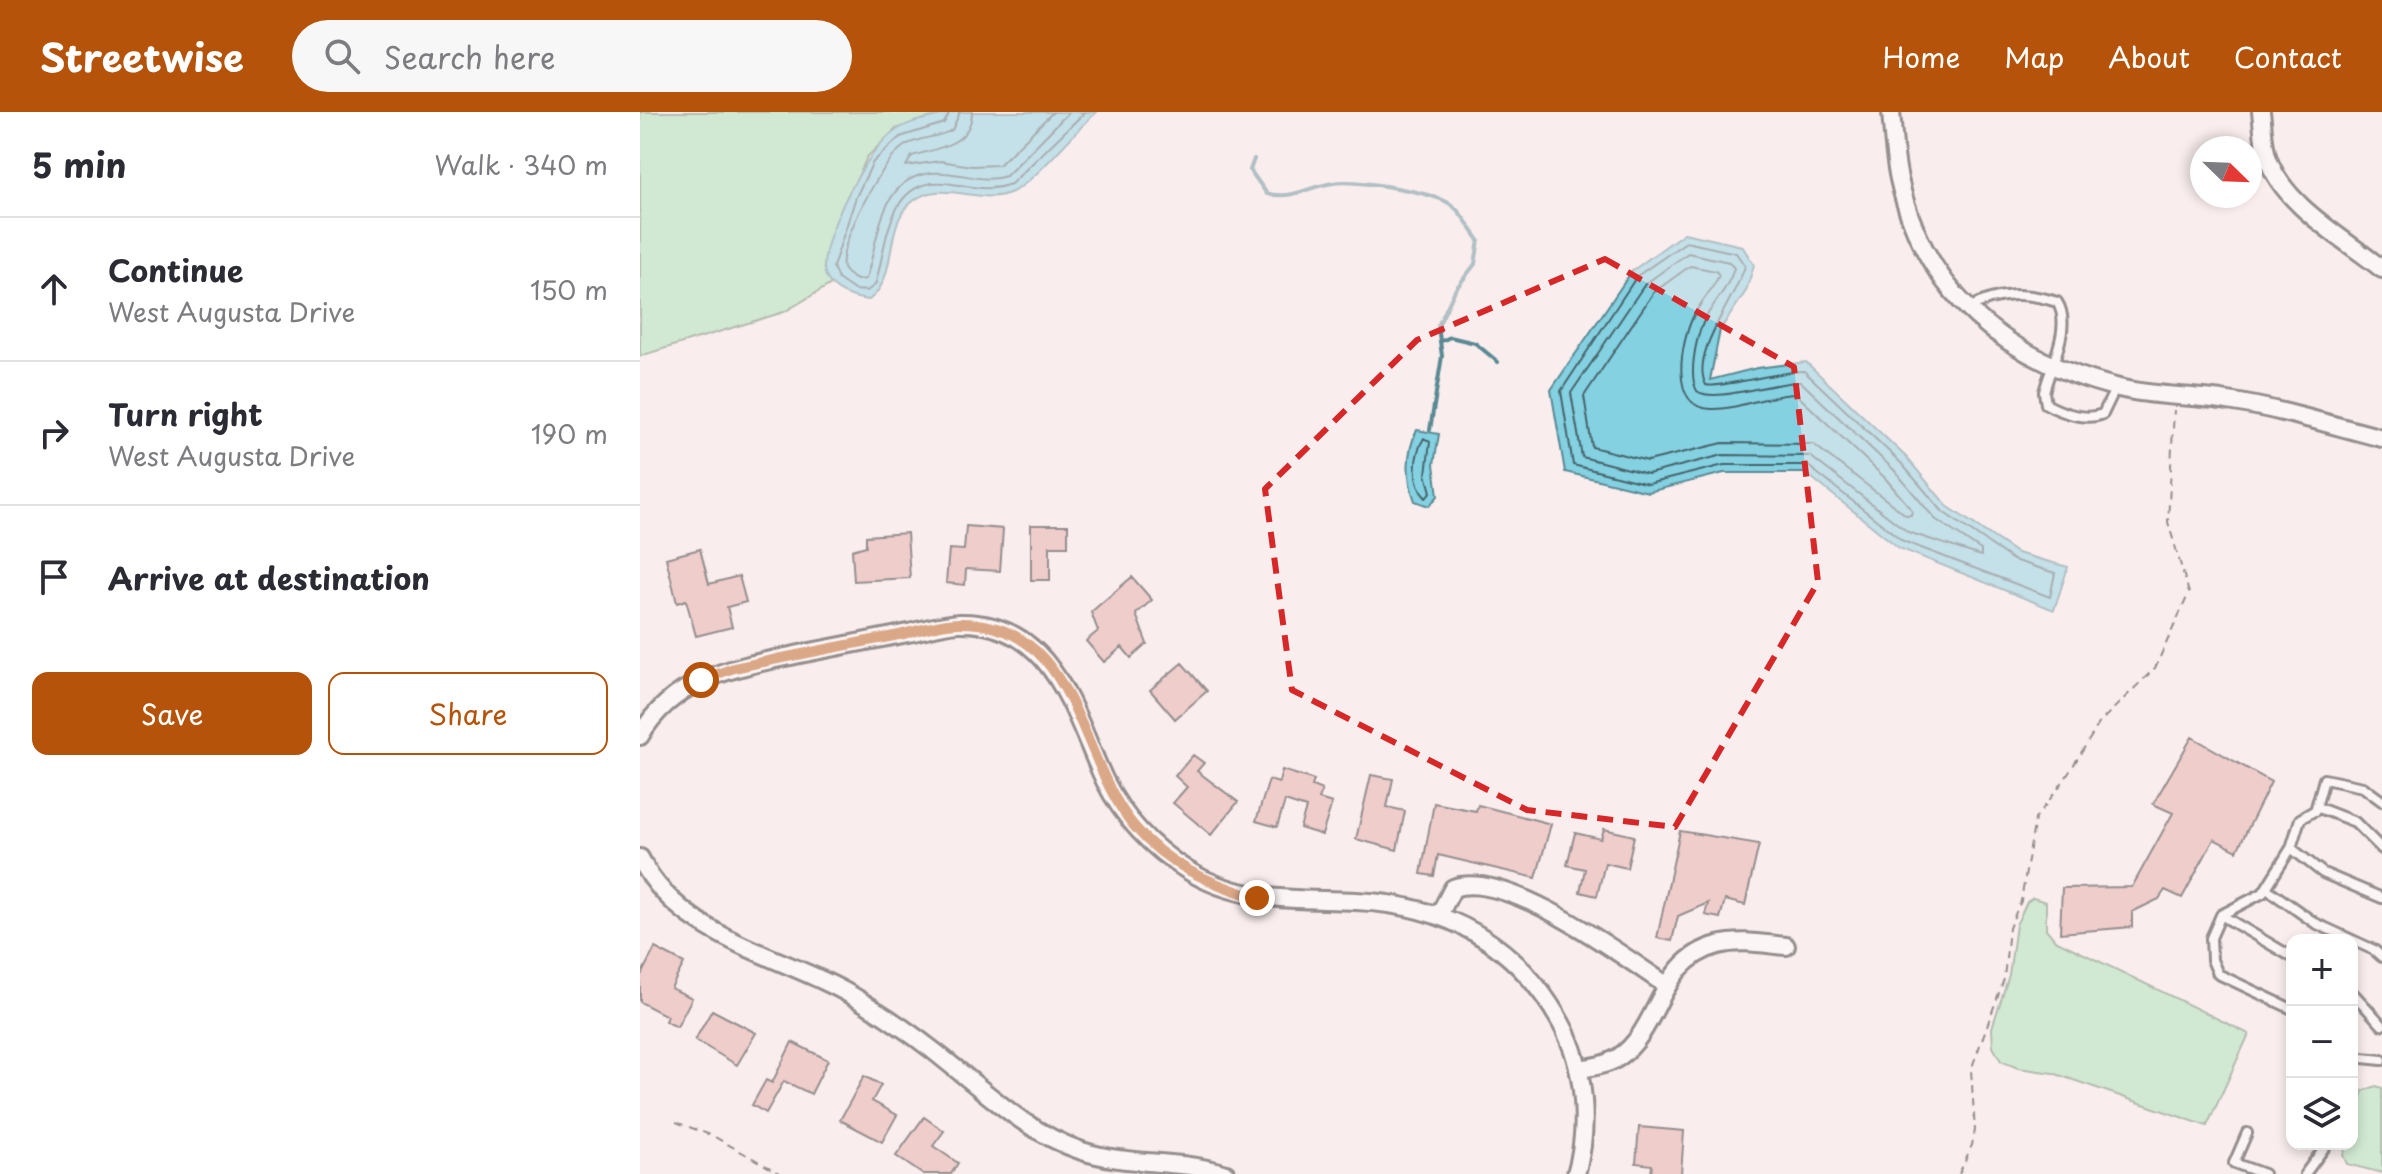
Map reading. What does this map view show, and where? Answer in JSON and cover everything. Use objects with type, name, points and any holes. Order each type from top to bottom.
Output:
[{"type":"street","points":[[1891,112],[1899,178],[1915,231],[1943,281],[2006,342],[2050,367],[2116,387],[2230,401],[2382,438]]},
{"type":"street","points":[[2261,112],[2267,157],[2282,182],[2299,203],[2382,269]]},
{"type":"street","points":[[640,736],[651,717],[671,697],[696,682],[734,668],[960,623],[1002,631],[1034,650],[1060,677],[1106,783],[1131,823],[1154,848],[1190,872],[1257,898],[1357,901],[1420,909],[1474,931],[1526,972],[1548,1000],[1566,1032],[1578,1069],[1583,1094],[1583,1136],[1576,1174]]},
{"type":"street","points":[[640,858],[663,892],[691,916],[738,945],[857,998],[911,1033],[1008,1113],[1036,1130],[1082,1151],[1226,1174]]},
{"type":"street","points":[[1439,915],[1453,888],[1487,884],[1564,919],[1666,985]]},
{"type":"street","points":[[1578,1069],[1616,1059],[1632,1046],[1673,974],[1697,954],[1718,945],[1744,941],[1786,946]]},
{"type":"lane","points":[[1969,309],[1999,295],[2030,296],[2057,302],[2063,323],[2044,392],[2046,404],[2057,411],[2093,418],[2103,414],[2116,387]]},
{"type":"lane","points":[[2315,811],[2324,779],[2363,787],[2382,801]]},
{"type":"lane","points":[[2286,1006],[2218,974],[2212,960],[2211,938],[2221,915],[2267,889],[2291,848],[2300,819],[2319,808],[2355,822],[2382,849]]},
{"type":"lane","points":[[2291,848],[2323,873],[2382,898]]},
{"type":"lane","points":[[2267,889],[2315,923],[2374,950],[2382,957]]},
{"type":"lane","points":[[2221,915],[2286,953]]},
{"type":"lane","points":[[2358,999],[2382,1025]]},
{"type":"lane","points":[[2358,1058],[2382,1060]]},
{"type":"lane","points":[[2247,1133],[2234,1163],[2264,1174]]},
{"type":"lane","points":[[2305,1174],[2323,1150]]},
{"type":"path","points":[[1959,1174],[1975,1130],[1971,1070],[2004,979],[2009,928],[2021,901],[2035,819],[2065,779],[2100,722],[2155,668],[2189,593],[2168,522],[2174,405]]},
{"type":"path","points":[[676,1122],[713,1136],[781,1174]]},
{"type":"highlighted area","points":[[1605,259],[1794,367],[1818,582],[1675,827],[1527,810],[1292,690],[1265,489],[1417,340]]},
{"type":"green space","points":[[640,112],[954,112],[896,129],[867,157],[836,225],[824,267],[831,284],[784,312],[640,356]]},
{"type":"green space","points":[[2033,898],[2046,902],[2046,929],[2055,940],[2249,1034],[2207,1126],[2053,1073],[2018,1068],[2001,1061],[1993,1047],[1992,1028],[2009,975],[2016,925],[2027,902]]},
{"type":"green space","points":[[2376,1086],[2382,1088],[2382,1173],[2347,1164],[2343,1155],[2345,1150],[2358,1150],[2358,1108],[2363,1091]]},
{"type":"water","points":[[954,112],[1097,112],[1031,178],[1012,192],[987,196],[936,192],[912,202],[897,224],[885,278],[879,290],[869,300],[840,291],[825,274],[826,251],[839,213],[860,173],[884,141],[901,127]]},
{"type":"water","points":[[1684,233],[1742,246],[1754,265],[1746,291],[1720,330],[1710,380],[1757,368],[1806,362],[1907,458],[1947,506],[2017,553],[2068,567],[2054,610],[1899,548],[1806,473],[1724,473],[1648,492],[1565,472],[1551,390],[1632,271]]},
{"type":"water","points":[[1417,430],[1439,434],[1434,464],[1438,496],[1429,506],[1415,501],[1410,483],[1409,456]]},
{"type":"building","points":[[1031,525],[1068,525],[1068,546],[1050,546],[1050,580],[1031,580]]},
{"type":"building","points":[[966,526],[1003,529],[1000,571],[966,569],[965,585],[946,583],[949,549],[964,550]]},
{"type":"building","points":[[907,533],[910,578],[854,581],[852,550],[866,546],[866,536]]},
{"type":"building","points":[[700,549],[709,584],[739,576],[746,602],[727,607],[732,627],[696,636],[686,600],[677,603],[666,558]]},
{"type":"building","points":[[1132,577],[1152,600],[1136,614],[1147,644],[1131,658],[1122,647],[1104,662],[1086,641],[1098,631],[1091,612]]},
{"type":"building","points":[[1182,663],[1207,691],[1175,719],[1150,690]]},
{"type":"building","points":[[2192,737],[2271,782],[2237,851],[2214,839],[2182,898],[2165,890],[2159,899],[2132,912],[2132,927],[2060,933],[2062,888],[2132,887],[2173,813],[2153,804]]},
{"type":"building","points":[[1193,755],[1204,763],[1197,771],[1238,802],[1211,835],[1173,803],[1187,787],[1175,776]]},
{"type":"building","points":[[1282,770],[1314,780],[1312,786],[1322,790],[1319,799],[1332,803],[1322,835],[1300,828],[1306,808],[1285,801],[1277,827],[1256,821],[1269,780],[1279,783]]},
{"type":"building","points":[[1371,775],[1393,779],[1387,807],[1405,811],[1397,850],[1356,839]]},
{"type":"building","points":[[1434,803],[1476,811],[1478,805],[1551,824],[1536,878],[1438,855],[1434,876],[1421,874]]},
{"type":"building","points":[[1604,829],[1634,836],[1627,868],[1605,863],[1597,896],[1580,892],[1585,869],[1567,865],[1575,833],[1601,839]]},
{"type":"building","points":[[1680,831],[1759,844],[1745,905],[1725,900],[1720,918],[1705,915],[1708,903],[1678,916],[1672,941],[1657,938]]},
{"type":"building","points":[[655,948],[684,963],[671,988],[692,998],[677,1027],[665,1021],[667,1016],[640,1002],[640,977]]},
{"type":"building","points":[[712,1010],[756,1033],[737,1065],[695,1040]]},
{"type":"building","points":[[792,1042],[828,1060],[811,1094],[784,1081],[766,1113],[752,1105],[766,1080],[772,1083]]},
{"type":"building","points":[[864,1076],[881,1085],[872,1101],[897,1115],[882,1142],[840,1120]]},
{"type":"building","points":[[924,1117],[944,1131],[933,1146],[958,1163],[951,1174],[922,1174],[896,1156]]},
{"type":"building","points":[[1639,1127],[1684,1131],[1681,1174],[1651,1174],[1652,1165],[1636,1163]]},
{"type":"waterway","points":[[1254,159],[1250,170],[1267,194],[1294,194],[1344,182],[1414,192],[1453,206],[1479,240],[1475,264],[1455,290],[1438,326],[1442,356],[1430,430]]},
{"type":"waterway","points":[[1440,342],[1450,337],[1475,343],[1498,362]]},
{"type":"route","points":[[701,680],[734,668],[960,623],[1002,631],[1034,650],[1060,677],[1075,704],[1106,783],[1131,823],[1154,848],[1190,872],[1219,886],[1257,898]]}]
